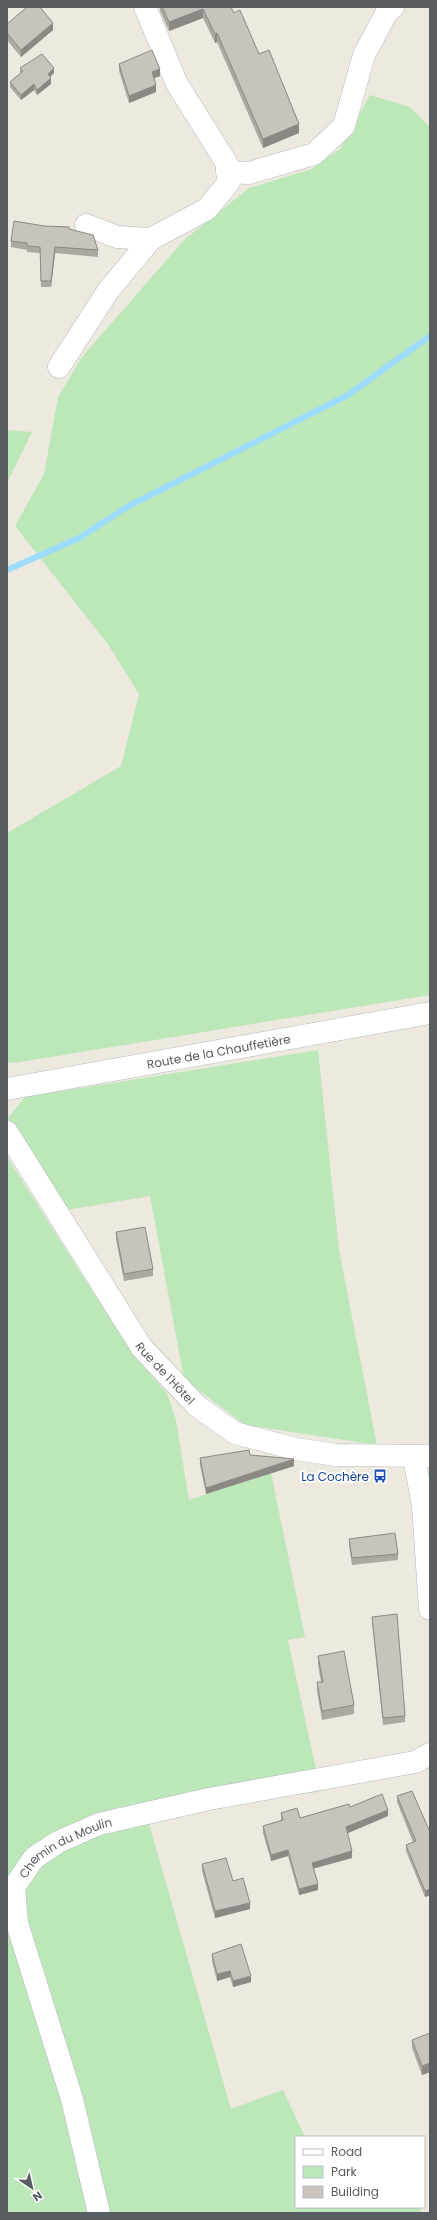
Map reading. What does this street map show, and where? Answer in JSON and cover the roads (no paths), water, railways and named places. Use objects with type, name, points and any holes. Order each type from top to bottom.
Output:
[{"type":"street","points":[[59,367],[108,291],[151,239],[208,209],[229,182],[226,162],[177,84],[145,7]]},
{"type":"street","points":[[227,172],[249,173],[314,154],[344,126],[364,55],[387,12],[393,7]]},
{"type":"street","points":[[86,225],[117,238],[151,239]]},
{"type":"street","name":"Route de la Chauffetière","points":[[7,1089],[430,1014]]},
{"type":"street","name":"Rue de l'Hôtel","points":[[7,1132],[142,1348],[197,1406],[235,1433],[296,1449],[336,1455],[422,1456]]},
{"type":"street","points":[[422,1456],[423,1506],[430,1609]]},
{"type":"street","name":"Chemin du Moulin","points":[[99,2213],[72,2099],[17,1923],[14,1886],[34,1858],[58,1842],[99,1824],[209,1799],[415,1762],[430,1754]]},
{"type":"waterway","points":[[7,570],[79,538],[127,507],[348,395],[430,336]]},
{"type":"place","name":"La Cochère","points":[[380,1476]]}]
